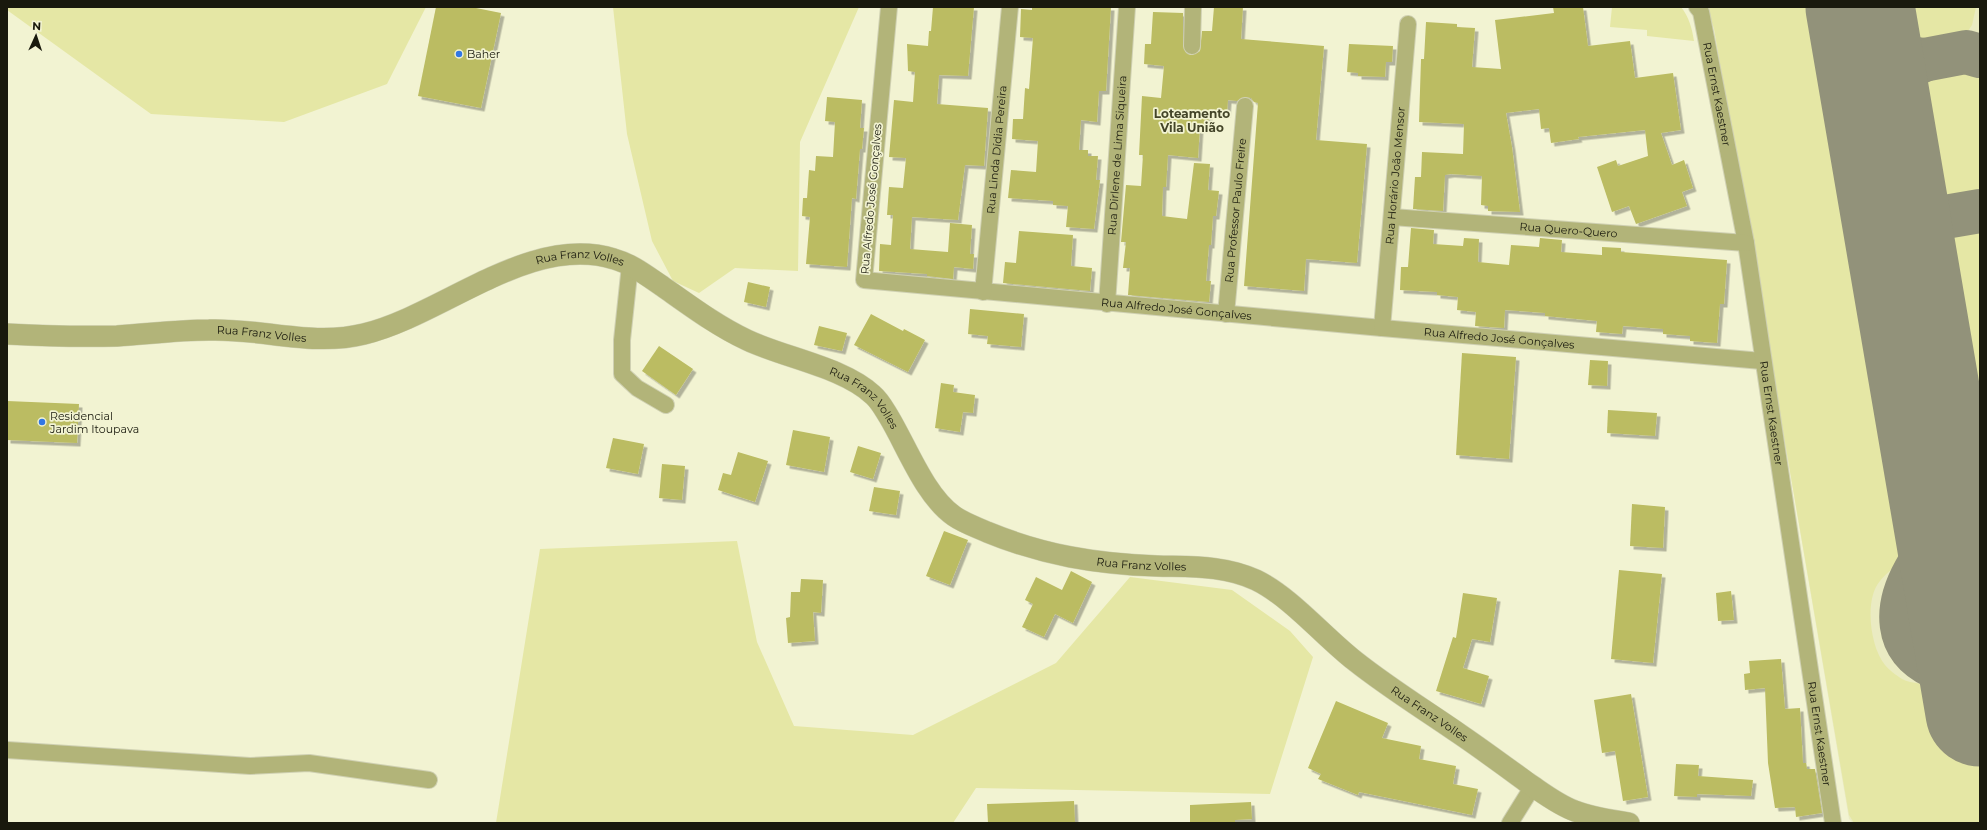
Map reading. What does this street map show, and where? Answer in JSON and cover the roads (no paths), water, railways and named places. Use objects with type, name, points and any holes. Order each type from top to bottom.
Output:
[{"type":"street","name":"Rua Alfredo José Gonçalves","points":[[889,7],[864,280],[1108,304],[1762,361]]},
{"type":"street","name":"Rua Linda Dídia Pereira","points":[[983,292],[1010,7]]},
{"type":"street","name":"Rua Dirlene de Lima Siqueira","points":[[1108,304],[1126,7]]},
{"type":"street","points":[[1192,46],[1193,7]]},
{"type":"street","name":"Rua Ernst Kaestner","points":[[1697,7],[1700,12],[1746,243],[1762,361],[1833,823]]},
{"type":"street","name":"Rua Horário João Mensor","points":[[1382,328],[1408,24]]},
{"type":"street","name":"Rua Professor Paulo Freire","points":[[1226,314],[1245,106]]},
{"type":"street","name":"Rua Quero-Quero","points":[[1392,217],[1746,243]]},
{"type":"street","name":"Rua Franz Volles","points":[[7,334],[114,336],[212,330],[316,340],[345,338],[379,330],[490,278],[522,266],[570,254],[591,253],[630,265],[710,320],[748,341],[831,372],[862,386],[877,398],[927,486],[941,506],[958,519],[1024,546],[1064,557],[1108,564],[1202,566],[1232,571],[1259,581],[1283,598],[1354,661],[1554,801],[1574,811],[1604,819],[1629,823]]},
{"type":"street","points":[[630,265],[622,340],[622,374],[637,388],[666,405]]},
{"type":"street","points":[[7,750],[250,766],[309,763],[429,780]]},
{"type":"street","points":[[1510,823],[1533,786]]},
{"type":"place","name":"Baher","points":[[459,54]]},
{"type":"place","name":"Residencial Jardim Itoupava","points":[[42,422]]},
{"type":"district","name":"Loteamento Vila União","points":[[1192,121]]}]
